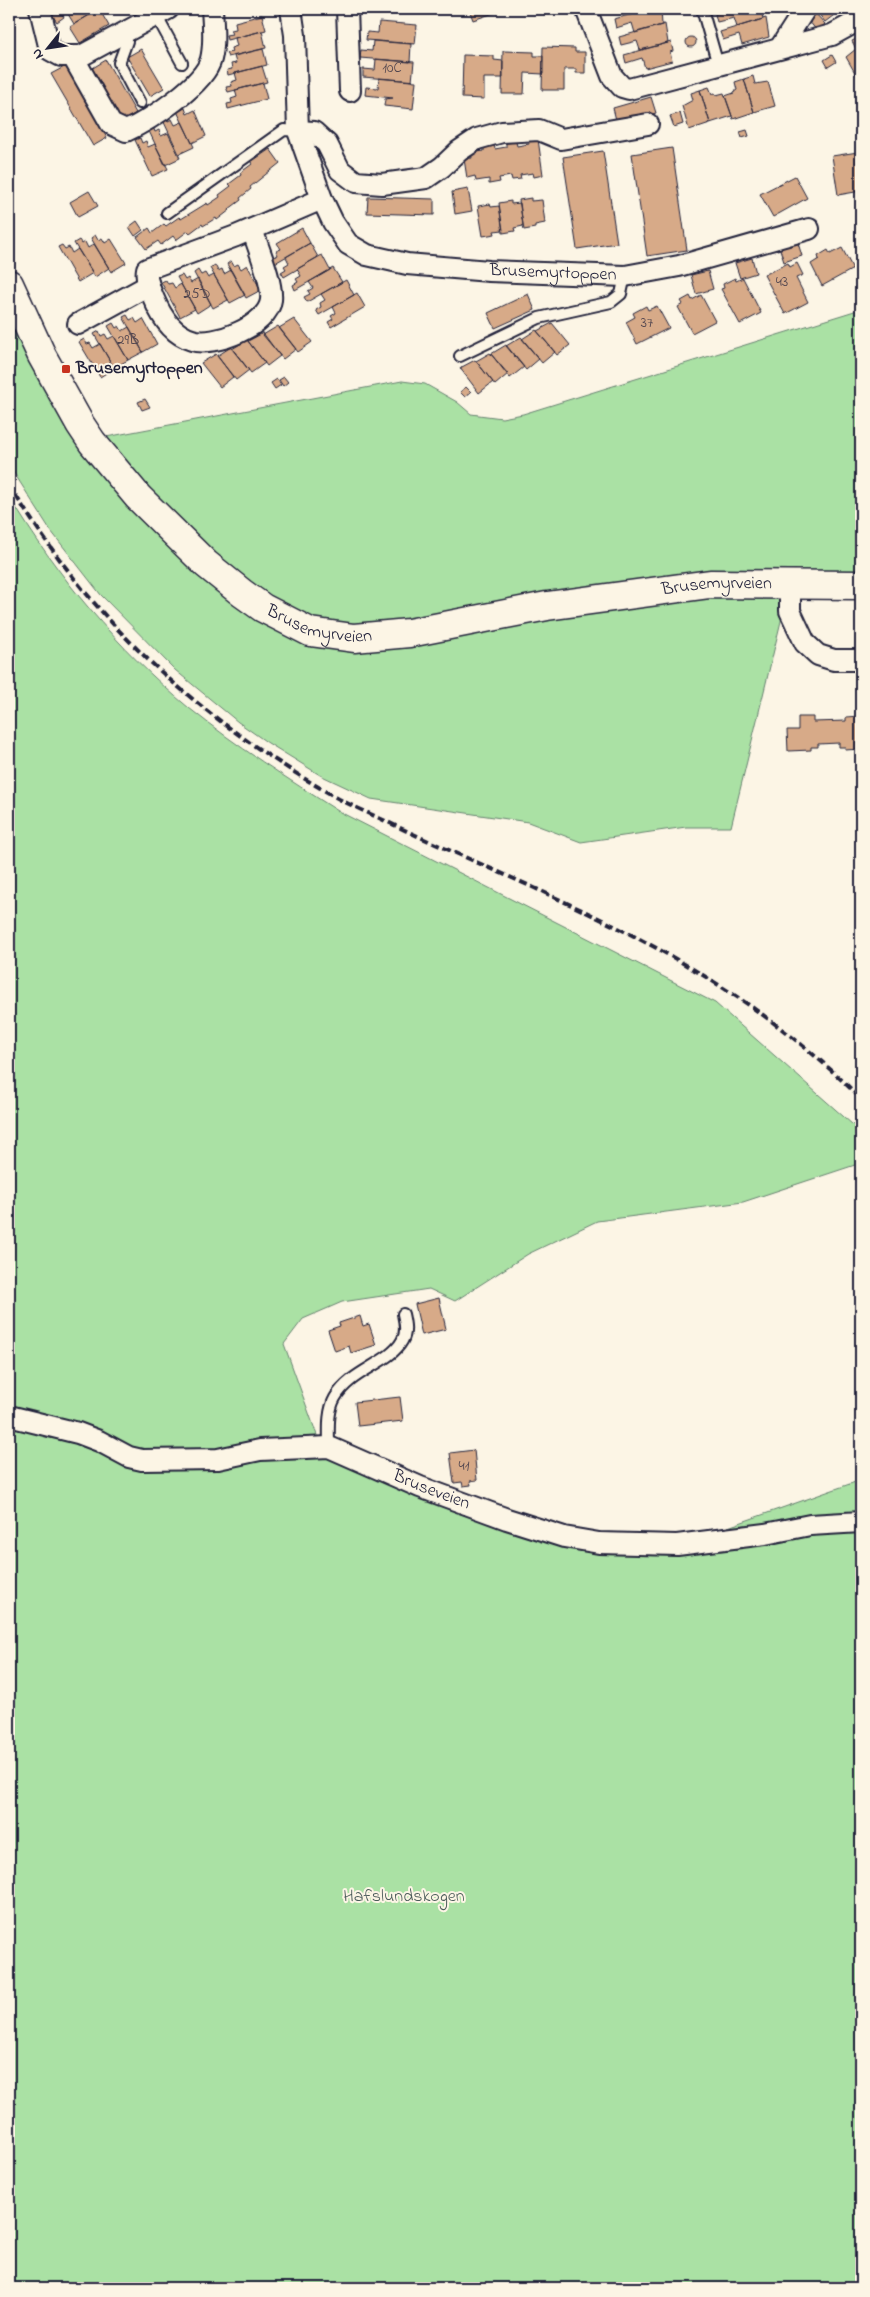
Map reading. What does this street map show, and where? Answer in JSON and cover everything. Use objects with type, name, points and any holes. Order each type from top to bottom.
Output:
[{"type":"street","points":[[40,9],[50,50],[61,56],[73,57],[90,52],[162,12]]},
{"type":"street","points":[[73,57],[111,124],[126,130],[140,125],[181,96],[204,73],[211,61],[213,49],[212,9]]},
{"type":"street","name":"Brusemyrtoppen","points":[[291,9],[294,35],[298,132],[322,199],[333,222],[348,244],[367,255],[389,262],[489,272],[626,276],[679,266],[809,230]]},
{"type":"street","points":[[347,9],[350,90]]},
{"type":"street","points":[[586,9],[612,76],[622,87],[636,87],[832,35],[861,19]]},
{"type":"street","points":[[780,48],[805,9]]},
{"type":"street","points":[[298,132],[314,132],[327,144],[340,170],[356,182],[382,184],[426,178],[477,139],[502,132],[539,130],[561,139],[648,124]]},
{"type":"street","points":[[252,229],[271,290],[268,310],[246,330],[214,340],[191,340],[170,327],[163,317],[149,285],[146,275],[147,269],[153,265],[252,229],[322,199]]},
{"type":"street","name":"Brusemyrveien","points":[[9,284],[33,339],[75,416],[92,442],[138,497],[206,564],[242,593],[283,620],[310,632],[354,638],[409,633],[547,606],[710,584],[861,585]]},
{"type":"street","points":[[78,324],[149,285]]},
{"type":"street","name":"Brusemyrveien","points":[[790,584],[790,610],[805,643],[818,655],[834,660],[861,660]]},
{"type":"street","name":"Bruseveien","points":[[9,1416],[78,1433],[99,1441],[129,1457],[142,1460],[218,1459],[260,1450],[330,1447],[420,1487],[507,1519],[564,1537],[599,1543],[677,1545],[765,1534],[810,1525],[861,1522]]},
{"type":"lane","points":[[702,9],[718,65]]},
{"type":"lane","points":[[162,12],[182,63]]},
{"type":"lane","points":[[123,34],[127,41],[119,63],[140,103]]},
{"type":"lane","points":[[167,213],[284,130],[298,132]]},
{"type":"lane","points":[[460,356],[539,318],[611,302],[621,294],[626,276]]},
{"type":"lane","points":[[330,1447],[328,1424],[334,1398],[351,1378],[386,1357],[403,1341],[406,1327],[403,1314]]},
{"type":"green space","points":[[861,309],[861,572],[832,571],[790,584],[731,827],[686,827],[581,842],[528,822],[371,799],[320,775],[238,722],[175,670],[101,595],[51,531],[9,465],[9,322],[21,314],[92,442],[106,437],[402,381],[425,384],[457,402],[471,414],[502,418],[523,414]]},
{"type":"green space","name":"Hafslundskogen","points":[[9,496],[47,554],[90,610],[113,636],[163,685],[225,736],[338,811],[715,1003],[861,1132],[861,1163],[743,1202],[597,1221],[528,1254],[455,1301],[429,1289],[342,1302],[303,1319],[284,1344],[318,1438],[564,1537],[677,1545],[861,1480],[861,2288],[9,2288]]},
{"type":"building","points":[[65,9],[100,9],[74,24]]},
{"type":"building","points":[[99,9],[109,26],[80,43],[70,27]]},
{"type":"building","points":[[469,9],[502,9],[503,10],[473,20]]},
{"type":"building","points":[[628,9],[652,9],[630,15]]},
{"type":"building","points":[[652,9],[661,9],[662,25],[635,33],[632,23],[616,28],[614,19]]},
{"type":"building","points":[[734,9],[764,9],[761,10],[763,19],[737,27],[734,18],[717,22],[715,14]]},
{"type":"building","points":[[815,9],[842,9],[825,22]]},
{"type":"building","points":[[59,10],[64,17],[57,22],[52,15]]},
{"type":"building","points":[[816,14],[825,24],[817,31],[809,21]]},
{"type":"building","points":[[262,15],[266,30],[227,40],[226,35],[232,34],[230,30],[236,29],[235,22]]},
{"type":"building","points":[[766,18],[769,37],[742,45],[739,35],[723,40],[720,32]]},
{"type":"building","points":[[379,22],[417,25],[415,44],[366,40],[367,32],[378,33]]},
{"type":"building","points":[[665,24],[668,43],[640,50],[637,41],[621,45],[619,37]]},
{"type":"building","points":[[262,31],[266,48],[228,57],[226,53],[232,52],[231,48],[237,46],[235,38]]},
{"type":"building","points":[[691,37],[696,42],[691,47],[686,42]]},
{"type":"building","points":[[861,37],[861,76],[858,78],[846,57],[856,49],[852,41]]},
{"type":"building","points":[[373,41],[411,44],[410,62],[360,58],[361,50],[372,51]]},
{"type":"building","points":[[671,42],[673,51],[670,52],[672,61],[645,68],[642,58],[626,63],[624,55]]},
{"type":"building","points":[[543,47],[575,48],[575,52],[585,52],[585,73],[576,73],[576,69],[564,69],[564,90],[542,90]]},
{"type":"building","points":[[141,49],[164,88],[150,96],[127,57]]},
{"type":"building","points":[[263,49],[267,65],[228,75],[227,70],[232,69],[231,64],[236,63],[234,56]]},
{"type":"building","points":[[503,51],[534,52],[534,56],[543,56],[543,74],[525,73],[524,94],[502,94]]},
{"type":"building","points":[[463,55],[494,56],[494,60],[503,61],[503,78],[484,78],[484,99],[462,98]]},
{"type":"building","points":[[832,55],[836,62],[828,67],[824,60]]},
{"type":"building","points":[[376,59],[414,62],[412,81],[363,77],[363,69],[375,70]]},
{"type":"building","points":[[106,60],[136,113],[122,121],[91,69]]},
{"type":"building","points":[[66,66],[107,138],[93,146],[51,74]]},
{"type":"building","points":[[262,66],[267,82],[228,92],[226,87],[232,86],[231,82],[237,80],[235,73]]},
{"type":"building","points":[[753,76],[755,84],[768,82],[775,106],[754,112],[744,79]]},
{"type":"building","points":[[379,78],[416,81],[413,109],[384,106],[385,99],[393,98],[365,95],[366,87],[378,88]]},
{"type":"building","points":[[744,79],[754,112],[733,119],[725,96],[737,90],[735,82]]},
{"type":"building","points":[[263,83],[267,99],[228,109],[227,104],[232,103],[231,99],[237,97],[235,90]]},
{"type":"building","points":[[709,87],[712,94],[724,93],[732,116],[710,123],[700,90]]},
{"type":"building","points":[[700,90],[710,123],[689,130],[682,106],[693,100],[691,93]]},
{"type":"building","points":[[651,97],[656,113],[617,124],[613,108]]},
{"type":"building","points":[[179,105],[181,110],[185,108],[187,114],[195,110],[206,136],[192,143],[175,107]]},
{"type":"building","points":[[680,113],[683,124],[674,127],[670,116]]},
{"type":"building","points":[[166,116],[168,121],[172,119],[175,125],[182,122],[194,147],[179,154],[162,118]]},
{"type":"building","points":[[153,127],[155,132],[159,130],[161,136],[168,133],[180,158],[165,165],[148,129]]},
{"type":"building","points":[[747,130],[749,136],[742,138],[740,132]]},
{"type":"building","points":[[140,138],[142,143],[146,141],[148,147],[155,144],[168,169],[152,176],[135,140]]},
{"type":"building","points":[[538,139],[543,175],[534,177],[533,173],[520,175],[521,179],[512,180],[511,176],[499,178],[500,182],[489,184],[489,179],[476,181],[475,176],[467,178],[464,159],[472,158],[471,153],[484,151],[484,147],[494,145],[495,149],[506,147],[506,143],[516,142],[517,146],[529,144],[528,140]]},
{"type":"building","points":[[672,148],[687,250],[647,256],[632,154]]},
{"type":"building","points":[[270,149],[280,163],[250,187],[251,189],[240,198],[241,200],[217,220],[216,218],[203,226],[202,224],[176,240],[173,236],[161,245],[158,241],[146,249],[137,237],[149,228],[152,233],[164,224],[166,226],[207,203],[208,205],[231,186],[229,184],[252,164],[251,162]]},
{"type":"building","points":[[603,151],[617,243],[577,249],[563,157]]},
{"type":"building","points":[[858,152],[861,191],[838,195],[832,156]]},
{"type":"building","points":[[795,176],[807,198],[773,217],[760,194]]},
{"type":"building","points":[[468,189],[472,211],[455,214],[452,192]]},
{"type":"building","points":[[89,191],[98,206],[78,217],[70,202]]},
{"type":"building","points":[[368,197],[434,199],[434,215],[367,213]]},
{"type":"building","points":[[531,198],[531,201],[542,200],[545,223],[535,225],[535,228],[524,230],[519,200]]},
{"type":"building","points":[[511,201],[511,204],[520,203],[523,226],[514,228],[515,231],[503,233],[499,203]]},
{"type":"building","points":[[490,204],[491,207],[499,206],[503,230],[494,231],[495,234],[483,236],[478,206]]},
{"type":"building","points":[[137,221],[143,230],[135,236],[129,227]]},
{"type":"building","points":[[302,228],[310,243],[275,263],[272,258],[278,255],[276,251],[281,249],[277,243]]},
{"type":"building","points":[[95,235],[98,240],[102,238],[105,243],[111,239],[126,263],[111,272],[91,238]]},
{"type":"building","points":[[79,240],[82,244],[85,242],[88,248],[94,244],[109,268],[95,277],[74,243]]},
{"type":"building","points":[[797,240],[802,256],[784,262],[779,246]]},
{"type":"building","points":[[310,243],[318,257],[284,277],[281,272],[286,269],[284,266],[289,263],[286,257]]},
{"type":"building","points":[[62,245],[65,249],[69,247],[72,253],[78,249],[93,273],[78,282],[58,247]]},
{"type":"building","points":[[842,248],[853,269],[822,286],[811,264],[819,259],[818,256],[828,250],[830,254]]},
{"type":"building","points":[[322,255],[330,270],[295,290],[293,285],[298,282],[296,279],[301,276],[297,269]]},
{"type":"building","points":[[752,258],[756,273],[740,278],[735,263]]},
{"type":"building","points":[[231,261],[234,266],[238,264],[241,269],[247,265],[261,290],[246,298],[227,264]]},
{"type":"building","points":[[788,263],[790,267],[797,263],[803,275],[796,278],[808,302],[785,314],[764,275]]},
{"type":"building","points":[[215,265],[218,271],[222,269],[224,274],[231,270],[245,295],[230,303],[210,268]]},
{"type":"building","points":[[333,268],[342,282],[307,302],[304,297],[310,294],[308,291],[313,288],[309,282]]},
{"type":"building","points":[[198,270],[201,275],[205,273],[208,278],[214,275],[228,300],[213,308],[194,273]]},
{"type":"building","points":[[708,271],[713,289],[696,294],[691,275]]},
{"type":"building","points":[[182,275],[185,280],[188,278],[191,283],[198,279],[211,304],[197,313],[177,277]]},
{"type":"building","points":[[735,278],[736,281],[743,278],[761,313],[740,324],[721,289],[724,288],[723,284]]},
{"type":"building","points":[[166,280],[168,284],[172,283],[175,288],[181,284],[195,309],[180,317],[161,282]]},
{"type":"building","points":[[346,280],[354,295],[319,315],[316,310],[321,307],[320,303],[325,300],[321,294]]},
{"type":"building","points":[[357,293],[365,307],[331,327],[328,322],[333,319],[331,316],[336,313],[333,307]]},
{"type":"building","points":[[528,294],[535,310],[495,328],[488,313]]},
{"type":"building","points":[[701,295],[715,321],[692,333],[678,307],[683,304],[681,301],[690,296],[692,300]]},
{"type":"building","points":[[646,306],[648,310],[657,306],[669,328],[637,344],[626,322],[635,317],[633,313]]},
{"type":"building","points":[[127,315],[130,320],[134,318],[137,323],[143,319],[157,344],[143,352],[123,317]]},
{"type":"building","points":[[294,319],[312,342],[298,352],[279,328]]},
{"type":"building","points":[[113,323],[116,328],[119,326],[122,331],[129,327],[143,352],[128,360],[108,326]]},
{"type":"building","points":[[552,323],[570,345],[557,355],[537,331]]},
{"type":"building","points":[[278,326],[296,349],[283,359],[263,335]]},
{"type":"building","points":[[536,330],[555,352],[542,363],[522,339]]},
{"type":"building","points":[[99,331],[101,336],[105,334],[108,339],[114,336],[128,360],[114,368],[94,334]]},
{"type":"building","points":[[263,333],[280,356],[267,366],[248,341]]},
{"type":"building","points":[[521,337],[539,359],[526,370],[506,346]]},
{"type":"building","points":[[84,339],[93,348],[100,344],[114,368],[100,377],[79,342]]},
{"type":"building","points":[[247,340],[265,363],[251,373],[232,349]]},
{"type":"building","points":[[506,345],[524,367],[510,378],[491,354]]},
{"type":"building","points":[[231,347],[249,370],[236,380],[217,356]]},
{"type":"building","points":[[490,353],[508,374],[495,385],[476,361]]},
{"type":"building","points":[[216,354],[233,377],[220,387],[201,363]]},
{"type":"building","points":[[475,360],[493,382],[479,393],[460,368]]},
{"type":"building","points":[[284,377],[288,382],[283,386],[279,380]]},
{"type":"building","points":[[277,379],[281,385],[275,389],[271,383]]},
{"type":"building","points":[[466,387],[471,392],[465,397],[460,392]]},
{"type":"building","points":[[145,399],[150,407],[142,410],[138,402]]},
{"type":"building","points":[[860,716],[861,749],[845,750],[845,747],[839,747],[839,743],[818,744],[818,747],[811,747],[811,750],[788,751],[787,730],[798,730],[798,717],[813,717],[813,722],[846,721],[846,717]]},
{"type":"building","points":[[439,1298],[446,1329],[422,1335],[415,1304]]},
{"type":"building","points":[[360,1316],[363,1326],[369,1324],[376,1345],[351,1353],[349,1346],[335,1351],[328,1330],[340,1326],[339,1323]]},
{"type":"building","points":[[400,1397],[403,1421],[358,1426],[355,1402]]},
{"type":"building","points":[[474,1450],[477,1480],[470,1481],[471,1485],[463,1486],[462,1482],[454,1483],[450,1453]]},
{"type":"railway","points":[[9,485],[54,552],[98,607],[160,671],[228,727],[339,799],[609,923],[687,965],[760,1013],[829,1068],[861,1099]]},
{"type":"place","name":"Brusemyrtoppen","points":[[66,369]]}]
